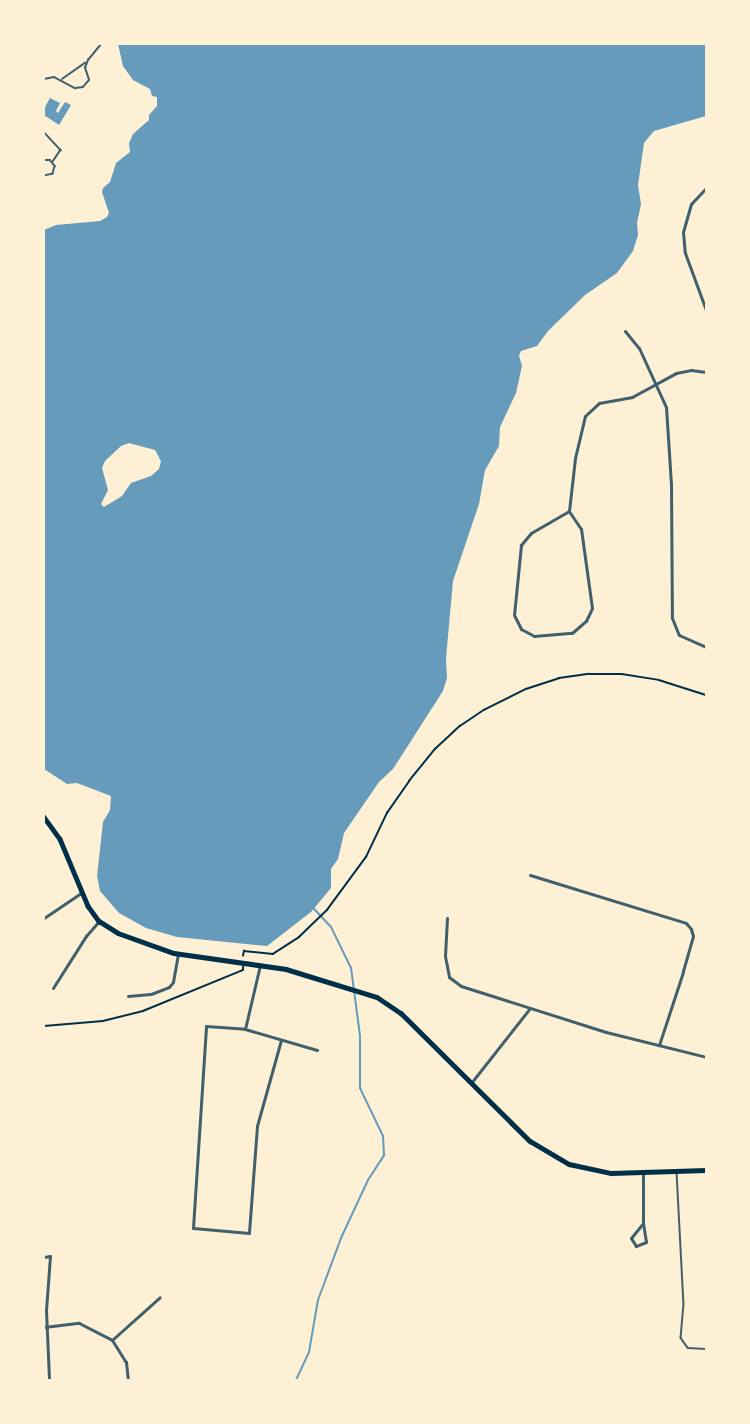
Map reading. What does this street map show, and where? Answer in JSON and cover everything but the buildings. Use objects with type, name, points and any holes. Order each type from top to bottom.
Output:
[{"type":"main road","points":[[44,817],[60,839],[81,893],[99,921],[130,938],[178,954],[286,969],[383,1000],[401,1013],[530,1141],[556,1158],[598,1172],[706,1170]]},
{"type":"street","points":[[706,188],[691,204],[683,232],[685,253],[706,310]]},
{"type":"street","points":[[625,331],[639,348],[666,407],[669,429],[672,618],[675,628],[686,640],[706,647]]},
{"type":"street","points":[[568,511],[531,533],[521,545],[514,615],[521,629],[534,636],[572,633],[586,621],[592,608],[581,529],[568,511],[575,458],[585,416],[599,404],[633,397],[676,373],[691,370],[706,372]]},
{"type":"street","points":[[530,875],[686,923],[691,929],[693,936],[659,1045]]},
{"type":"street","points":[[44,918],[81,893]]},
{"type":"street","points":[[447,918],[446,956],[449,977],[453,982],[530,1008],[706,1057]]},
{"type":"street","points":[[53,988],[86,936],[99,921]]},
{"type":"street","points":[[128,996],[152,994],[169,987],[178,954]]},
{"type":"street","points":[[245,1029],[260,965]]},
{"type":"street","points":[[471,1083],[530,1008]]},
{"type":"street","points":[[281,1040],[257,1126],[249,1233],[193,1228],[207,1027],[245,1029],[317,1050]]},
{"type":"street","points":[[643,1172],[643,1223],[646,1242],[636,1246],[631,1238],[643,1223]]},
{"type":"street","points":[[44,1257],[51,1256],[45,1327],[49,1380]]},
{"type":"street","points":[[112,1340],[160,1298]]},
{"type":"street","points":[[45,1327],[79,1323],[112,1340],[126,1362],[129,1380]]},
{"type":"lane","points":[[61,79],[88,60],[101,44]]},
{"type":"lane","points":[[44,79],[61,79],[75,88],[83,87],[89,80],[85,68],[88,60]]},
{"type":"lane","points":[[44,132],[61,150],[53,162],[54,172],[50,176],[44,176]]},
{"type":"lane","points":[[44,160],[53,162]]},
{"type":"lane","points":[[677,1171],[684,1304],[681,1338],[688,1348],[706,1349]]},
{"type":"path","points":[[243,963],[244,951],[273,954],[299,937],[327,910],[366,857],[387,813],[409,780],[435,749],[460,726],[484,710],[526,689],[559,678],[589,674],[622,674],[659,680],[706,694]]},
{"type":"path","points":[[44,1026],[103,1021],[143,1011],[243,970]]},
{"type":"water","points":[[118,44],[706,44],[706,116],[654,131],[644,143],[638,185],[641,204],[637,223],[638,235],[633,251],[617,273],[585,295],[548,331],[537,346],[521,351],[519,356],[522,366],[516,393],[500,427],[499,446],[485,470],[479,504],[453,581],[446,658],[447,678],[443,691],[393,769],[379,782],[344,833],[338,859],[331,869],[331,888],[311,912],[267,946],[177,937],[146,928],[119,913],[100,891],[97,876],[103,822],[110,810],[111,796],[77,783],[67,784],[44,769],[44,230],[56,225],[100,221],[109,213],[102,192],[103,188],[110,182],[116,163],[130,152],[129,143],[133,134],[149,120],[149,115],[157,106],[157,97],[152,96],[150,89],[133,80],[123,66]],"holes":[[[129,443],[155,450],[161,461],[159,469],[151,476],[131,483],[122,496],[104,507],[101,504],[108,490],[102,468],[105,461],[121,446]]]},
{"type":"water","points":[[50,98],[60,103],[56,111],[58,113],[65,102],[71,105],[59,125],[44,115],[44,109]]},
{"type":"waterway","points":[[296,1380],[309,1352],[318,1300],[341,1238],[368,1180],[384,1155],[383,1136],[360,1088],[360,1036],[351,968],[331,927],[314,909]]}]
